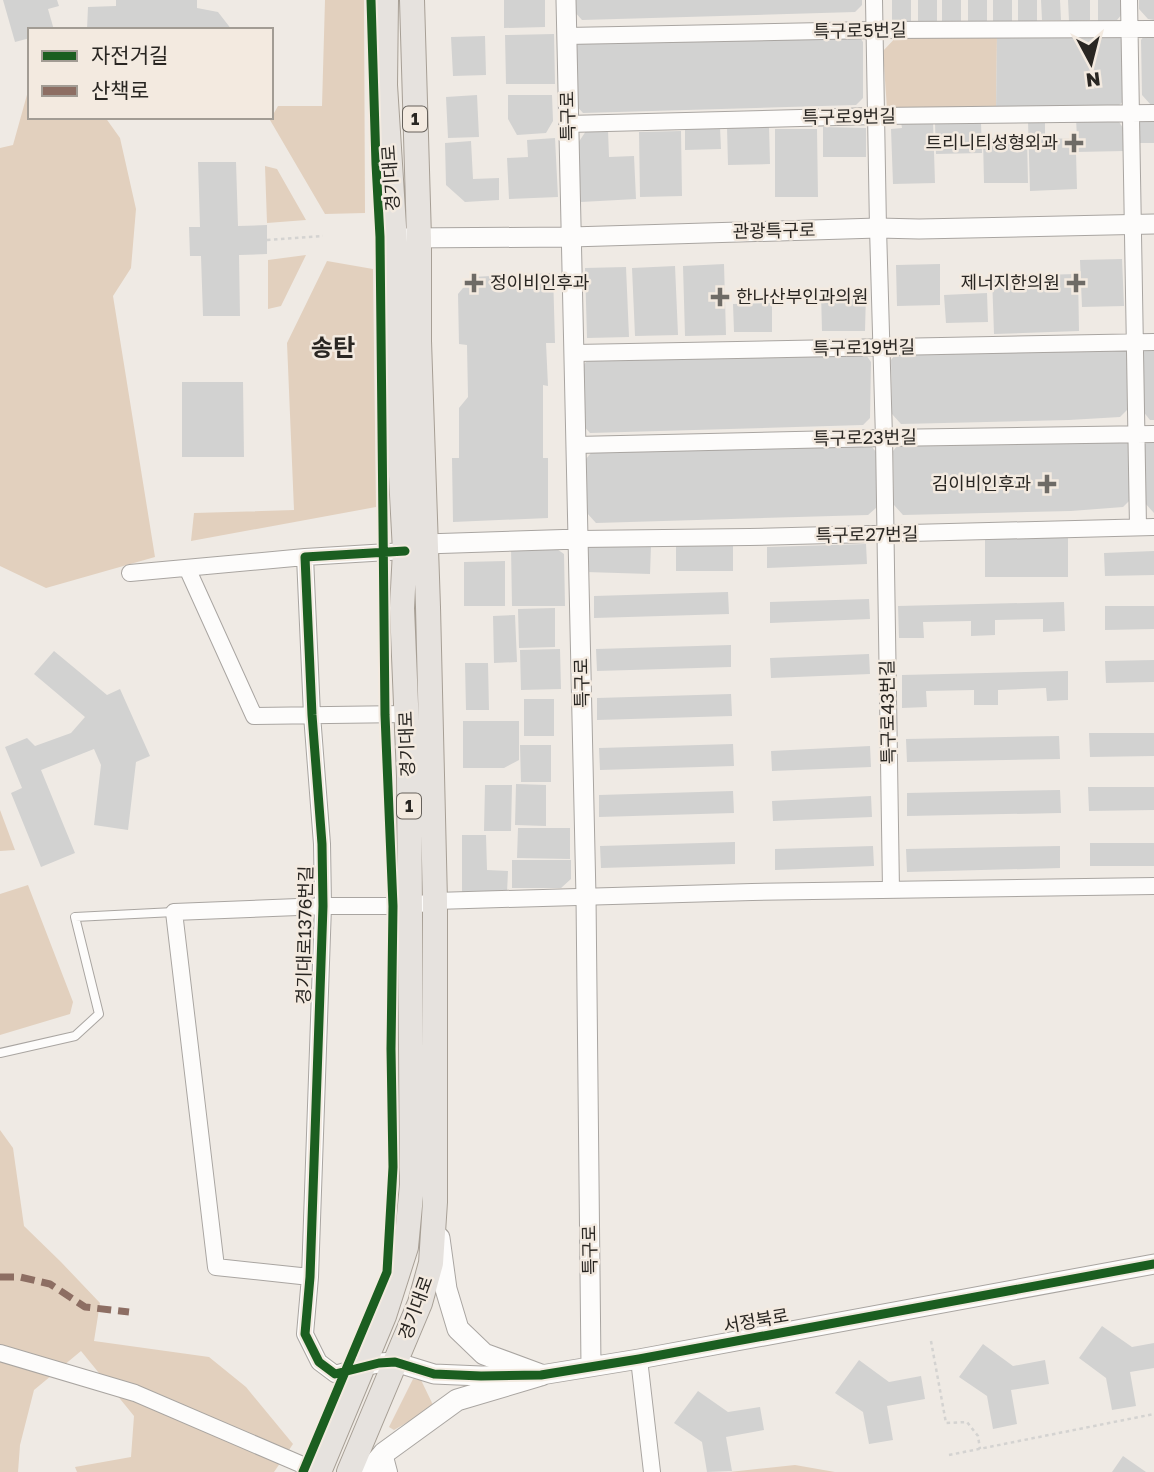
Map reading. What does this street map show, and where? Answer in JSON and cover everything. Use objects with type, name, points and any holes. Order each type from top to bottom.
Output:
[{"type":"main road","name":"경기대로","points":[[349,1472],[420,1303],[432,1263],[435,1202],[435,901],[428,607],[415,547],[398,419],[397,274],[385,85],[386,0]]},
{"type":"main road","name":"경기대로","points":[[319,1472],[384,1315],[406,1247],[412,1185],[411,906],[402,608],[415,547],[419,341],[419,237],[412,0]]},
{"type":"main road","points":[[434,1227],[438,1234],[446,1289],[458,1329],[484,1354],[541,1375]]},
{"type":"main road","points":[[368,1472],[387,1462],[457,1400],[541,1375]]},
{"type":"street","name":"특구로","points":[[566,0],[586,897],[592,1366]]},
{"type":"street","name":"특구로43번길","points":[[874,0],[891,890]]},
{"type":"street","points":[[1129,0],[1136,434],[1146,527]]},
{"type":"street","name":"특구로5번길","points":[[566,36],[874,30],[1154,29]]},
{"type":"street","name":"특구로9번길","points":[[568,124],[876,116],[1154,113]]},
{"type":"street","name":"관광특구로","points":[[394,238],[571,237],[878,228],[1154,224]]},
{"type":"street","name":"특구로19번길","points":[[575,353],[1154,342]]},
{"type":"street","name":"특구로23번길","points":[[576,445],[1154,434]]},
{"type":"street","name":"특구로27번길","points":[[579,539],[1146,527]]},
{"type":"street","points":[[130,573],[415,547],[579,539]]},
{"type":"street","name":"경기대로1376번길","points":[[305,557],[323,906],[310,1277],[305,1334],[319,1362],[335,1374],[363,1366]]},
{"type":"street","points":[[187,568],[254,716],[406,714]]},
{"type":"street","points":[[310,1277],[216,1267],[174,912],[323,906],[411,906],[435,901],[1154,886]]},
{"type":"street","name":"서정북로","points":[[363,1366],[395,1362],[434,1374],[541,1375],[1154,1264]]},
{"type":"street","points":[[0,1353],[135,1393],[319,1472]]},
{"type":"street","points":[[639,1359],[652,1472]]},
{"type":"lane","points":[[0,1053],[75,1036],[99,1014],[75,916],[174,912]]},
{"type":"path","points":[[267,240],[323,236]]},
{"type":"path","points":[[932,1341],[946,1423],[967,1422],[978,1436],[980,1449]]},
{"type":"path","points":[[949,1455],[1154,1414]]},
{"type":"shaded area","points":[[325,0],[364,0],[365,213],[325,214],[270,120],[273,119],[278,106],[322,106]]},
{"type":"shaded area","points":[[900,33],[997,36],[996,110],[887,109],[883,51]]},
{"type":"shaded area","points":[[28,91],[28,119],[106,119],[120,138],[136,209],[131,268],[113,296],[155,557],[46,588],[0,566],[0,148],[13,145]]},
{"type":"shaded area","points":[[265,166],[277,169],[306,220],[267,223]]},
{"type":"shaded area","points":[[306,255],[281,306],[268,309],[268,260]]},
{"type":"shaded area","points":[[327,261],[373,269],[376,507],[191,541],[194,513],[294,510],[287,343]]},
{"type":"shaded area","points":[[0,810],[15,850],[0,851]]},
{"type":"shaded area","points":[[28,885],[73,1002],[70,1014],[0,1035],[0,894]]},
{"type":"shaded area","points":[[0,1130],[13,1148],[24,1226],[100,1303],[94,1341],[209,1357],[246,1387],[293,1444],[274,1472],[77,1472],[75,1467],[131,1457],[134,1416],[81,1351],[34,1390],[20,1445],[18,1472],[0,1472]]},
{"type":"shaded area","points":[[413,1379],[421,1380],[434,1407],[394,1430],[389,1427]]},
{"type":"shaded area","points":[[795,1465],[835,1472],[729,1472]]},
{"type":"building","points":[[3,0],[57,0],[59,6],[48,9],[53,28],[28,28],[28,39],[15,42]]},
{"type":"building","points":[[116,0],[197,0],[197,8],[218,12],[230,28],[87,28],[88,7],[116,6]]},
{"type":"building","points":[[504,0],[545,0],[545,27],[504,28]]},
{"type":"building","points":[[573,0],[862,0],[862,5],[855,12],[582,20],[573,10]]},
{"type":"building","points":[[892,0],[911,0],[911,23],[892,23]]},
{"type":"building","points":[[918,0],[937,0],[937,22],[918,22]]},
{"type":"building","points":[[942,0],[961,0],[961,21],[942,21]]},
{"type":"building","points":[[968,0],[987,0],[987,21],[968,21]]},
{"type":"building","points":[[993,0],[1012,0],[1012,22],[993,22]]},
{"type":"building","points":[[1018,0],[1037,0],[1037,21],[1018,21]]},
{"type":"building","points":[[1041,0],[1060,0],[1061,20],[1042,20]]},
{"type":"building","points":[[1068,0],[1090,0],[1090,20],[1069,21]]},
{"type":"building","points":[[1098,0],[1122,0],[1122,14],[1117,20],[1098,21]]},
{"type":"building","points":[[1139,0],[1154,0],[1154,20],[1148,19],[1139,9]]},
{"type":"building","points":[[1150,29],[1154,29],[1154,105],[1142,95],[1141,40]]},
{"type":"building","points":[[857,33],[863,42],[863,98],[856,105],[583,113],[574,103],[574,49],[583,37]]},
{"type":"building","points":[[554,34],[555,84],[506,84],[505,35]]},
{"type":"building","points":[[1119,34],[1126,43],[1126,99],[1118,106],[996,110],[997,36]]},
{"type":"building","points":[[485,36],[486,75],[453,76],[451,37]]},
{"type":"building","points":[[477,95],[479,137],[448,138],[446,97]]},
{"type":"building","points":[[508,95],[552,95],[553,121],[546,133],[517,135],[508,119]]},
{"type":"building","points":[[1136,115],[1154,115],[1154,143],[1138,143]]},
{"type":"building","points":[[1116,117],[1123,128],[1124,151],[1076,152],[1077,189],[1030,191],[1028,121],[1045,121],[1045,139],[1077,138],[1076,118]]},
{"type":"building","points":[[933,121],[935,183],[893,184],[891,129],[902,128],[901,122]]},
{"type":"building","points":[[981,122],[982,153],[936,154],[935,123]]},
{"type":"building","points":[[769,126],[770,164],[728,165],[727,127]]},
{"type":"building","points":[[720,127],[721,149],[685,150],[685,129]]},
{"type":"building","points":[[823,127],[866,128],[866,157],[823,157]]},
{"type":"building","points":[[775,129],[817,129],[818,197],[775,197]]},
{"type":"building","points":[[608,130],[609,157],[634,156],[636,199],[581,202],[578,143],[586,131]]},
{"type":"building","points":[[681,131],[682,196],[640,197],[639,132]]},
{"type":"building","points":[[555,138],[558,197],[509,199],[507,158],[528,157],[527,140]]},
{"type":"building","points":[[1027,138],[1028,183],[984,183],[983,139]]},
{"type":"building","points":[[471,141],[473,179],[499,178],[499,200],[465,202],[446,185],[445,143]]},
{"type":"building","points":[[198,162],[236,162],[238,226],[267,225],[267,254],[239,255],[240,316],[203,316],[201,256],[190,256],[189,227],[200,227]]},
{"type":"building","points":[[1122,259],[1124,306],[1082,307],[1080,260]]},
{"type":"building","points":[[724,264],[726,335],[685,336],[683,266]]},
{"type":"building","points":[[940,264],[940,305],[897,306],[896,265]]},
{"type":"building","points":[[675,266],[678,335],[635,336],[632,268]]},
{"type":"building","points":[[626,267],[629,337],[587,338],[585,268]]},
{"type":"building","points":[[553,273],[555,343],[546,343],[548,386],[543,385],[543,458],[548,458],[548,518],[453,522],[452,458],[459,458],[459,408],[468,397],[467,345],[459,344],[458,294],[472,277]]},
{"type":"building","points":[[1078,274],[1079,331],[994,334],[992,276]]},
{"type":"building","points":[[821,293],[866,293],[865,331],[822,331]]},
{"type":"building","points":[[987,293],[988,322],[946,323],[944,295]]},
{"type":"building","points":[[772,303],[772,332],[734,332],[733,304]]},
{"type":"building","points":[[1121,344],[1128,353],[1128,409],[1120,417],[901,424],[892,414],[891,360],[900,348]]},
{"type":"building","points":[[1150,344],[1154,344],[1154,420],[1150,420],[1142,410],[1141,355]]},
{"type":"building","points":[[864,352],[871,362],[870,418],[863,425],[590,433],[581,423],[581,368],[590,357]]},
{"type":"building","points":[[182,382],[243,382],[244,457],[182,457]]},
{"type":"building","points":[[1123,435],[1130,444],[1130,500],[1123,507],[1071,511],[903,515],[894,505],[893,451],[902,440]]},
{"type":"building","points":[[1152,435],[1154,513],[1144,502],[1143,447]]},
{"type":"building","points":[[869,443],[876,452],[876,508],[868,515],[596,523],[587,513],[586,459],[595,448]]},
{"type":"building","points":[[985,536],[1068,536],[1068,577],[985,577]]},
{"type":"building","points":[[676,543],[733,543],[733,571],[676,571]]},
{"type":"building","points":[[866,544],[867,564],[767,568],[767,547]]},
{"type":"building","points":[[586,545],[651,546],[650,574],[586,572]]},
{"type":"building","points":[[511,547],[554,547],[564,554],[565,606],[512,606]]},
{"type":"building","points":[[1154,551],[1154,575],[1105,576],[1104,553]]},
{"type":"building","points":[[505,561],[505,606],[464,606],[464,562]]},
{"type":"building","points":[[728,592],[729,614],[594,618],[594,596]]},
{"type":"building","points":[[869,599],[870,619],[770,623],[770,602]]},
{"type":"building","points":[[1064,602],[1065,631],[1043,632],[1043,619],[995,620],[995,635],[971,636],[971,621],[923,622],[924,638],[899,638],[898,606]]},
{"type":"building","points":[[1105,606],[1154,606],[1154,629],[1105,630]]},
{"type":"building","points":[[555,608],[555,647],[519,648],[518,609]]},
{"type":"building","points":[[515,615],[517,662],[494,663],[493,616]]},
{"type":"building","points":[[731,645],[731,667],[597,671],[596,649]]},
{"type":"building","points":[[560,649],[561,689],[521,690],[520,650]]},
{"type":"building","points":[[54,651],[107,695],[120,689],[150,756],[136,762],[128,830],[94,825],[101,765],[94,749],[41,770],[75,853],[41,867],[11,793],[22,788],[5,747],[27,738],[35,746],[71,733],[85,717],[34,674]]},
{"type":"building","points":[[869,654],[870,674],[771,678],[770,658]]},
{"type":"building","points":[[1154,660],[1154,682],[1106,683],[1105,661]]},
{"type":"building","points":[[465,663],[488,663],[489,710],[466,710]]},
{"type":"building","points":[[1068,671],[1068,700],[1047,701],[1046,688],[998,690],[998,705],[974,705],[974,690],[926,691],[927,707],[902,708],[902,675]]},
{"type":"building","points":[[731,694],[732,716],[597,720],[597,698]]},
{"type":"building","points":[[524,699],[554,699],[554,736],[524,736]]},
{"type":"building","points":[[463,721],[519,721],[519,760],[504,768],[463,768]]},
{"type":"building","points":[[1089,733],[1154,733],[1154,756],[1090,757]]},
{"type":"building","points":[[1059,736],[1060,759],[907,762],[906,739]]},
{"type":"building","points":[[733,744],[734,766],[600,770],[599,748]]},
{"type":"building","points":[[520,745],[551,745],[551,782],[521,782]]},
{"type":"building","points":[[870,746],[871,767],[772,771],[771,751]]},
{"type":"building","points":[[516,784],[546,785],[546,826],[515,825]]},
{"type":"building","points":[[485,785],[512,785],[511,831],[484,831]]},
{"type":"building","points":[[1088,787],[1154,787],[1154,810],[1089,811]]},
{"type":"building","points":[[1060,790],[1061,813],[907,816],[907,793]]},
{"type":"building","points":[[733,791],[734,813],[599,817],[599,795]]},
{"type":"building","points":[[871,796],[872,817],[773,821],[772,801]]},
{"type":"building","points":[[518,828],[570,828],[570,859],[517,858]]},
{"type":"building","points":[[462,835],[486,835],[487,870],[508,871],[507,893],[462,892]]},
{"type":"building","points":[[735,842],[735,864],[601,868],[600,846]]},
{"type":"building","points":[[1090,843],[1154,843],[1154,866],[1090,866]]},
{"type":"building","points":[[873,846],[874,866],[775,870],[775,849]]},
{"type":"building","points":[[1060,846],[1060,868],[907,872],[906,849]]},
{"type":"building","points":[[512,860],[571,860],[571,879],[561,888],[512,888]]},
{"type":"building","points":[[1102,1326],[1132,1347],[1154,1343],[1154,1368],[1130,1372],[1136,1406],[1112,1410],[1106,1378],[1079,1358]]},
{"type":"building","points":[[983,1344],[1013,1366],[1045,1360],[1049,1384],[1011,1390],[1017,1424],[993,1429],[987,1396],[959,1377]]},
{"type":"building","points":[[859,1360],[889,1382],[921,1376],[925,1399],[887,1406],[893,1440],[869,1444],[863,1412],[835,1393]]},
{"type":"building","points":[[698,1391],[728,1412],[760,1407],[764,1430],[726,1437],[732,1471],[707,1472],[702,1442],[674,1423]]},
{"type":"building","points":[[1123,1456],[1146,1472],[1112,1472]]},
{"type":"marked path","points":[[0,1277],[20,1277],[50,1284],[85,1307],[129,1312]]},
{"type":"cycle path","points":[[303,1472],[387,1272],[393,1167],[393,906],[385,715],[380,237],[371,0]]},
{"type":"cycle path","points":[[405,551],[305,557],[312,715],[322,844],[323,906],[310,1277],[305,1334],[319,1362],[335,1374],[379,1363],[395,1362],[434,1374],[541,1375],[1154,1264]]},
{"type":"place","name":"트리니티성형외과","points":[[1074,143]]},
{"type":"place","name":"정이비인후과","points":[[474,283]]},
{"type":"place","name":"제너지한의원","points":[[1076,283]]},
{"type":"place","name":"한나산부인과의원","points":[[720,297]]},
{"type":"place","name":"김이비인후과","points":[[1047,484]]},
{"type":"district","name":"송탄","points":[[333,348]]}]
